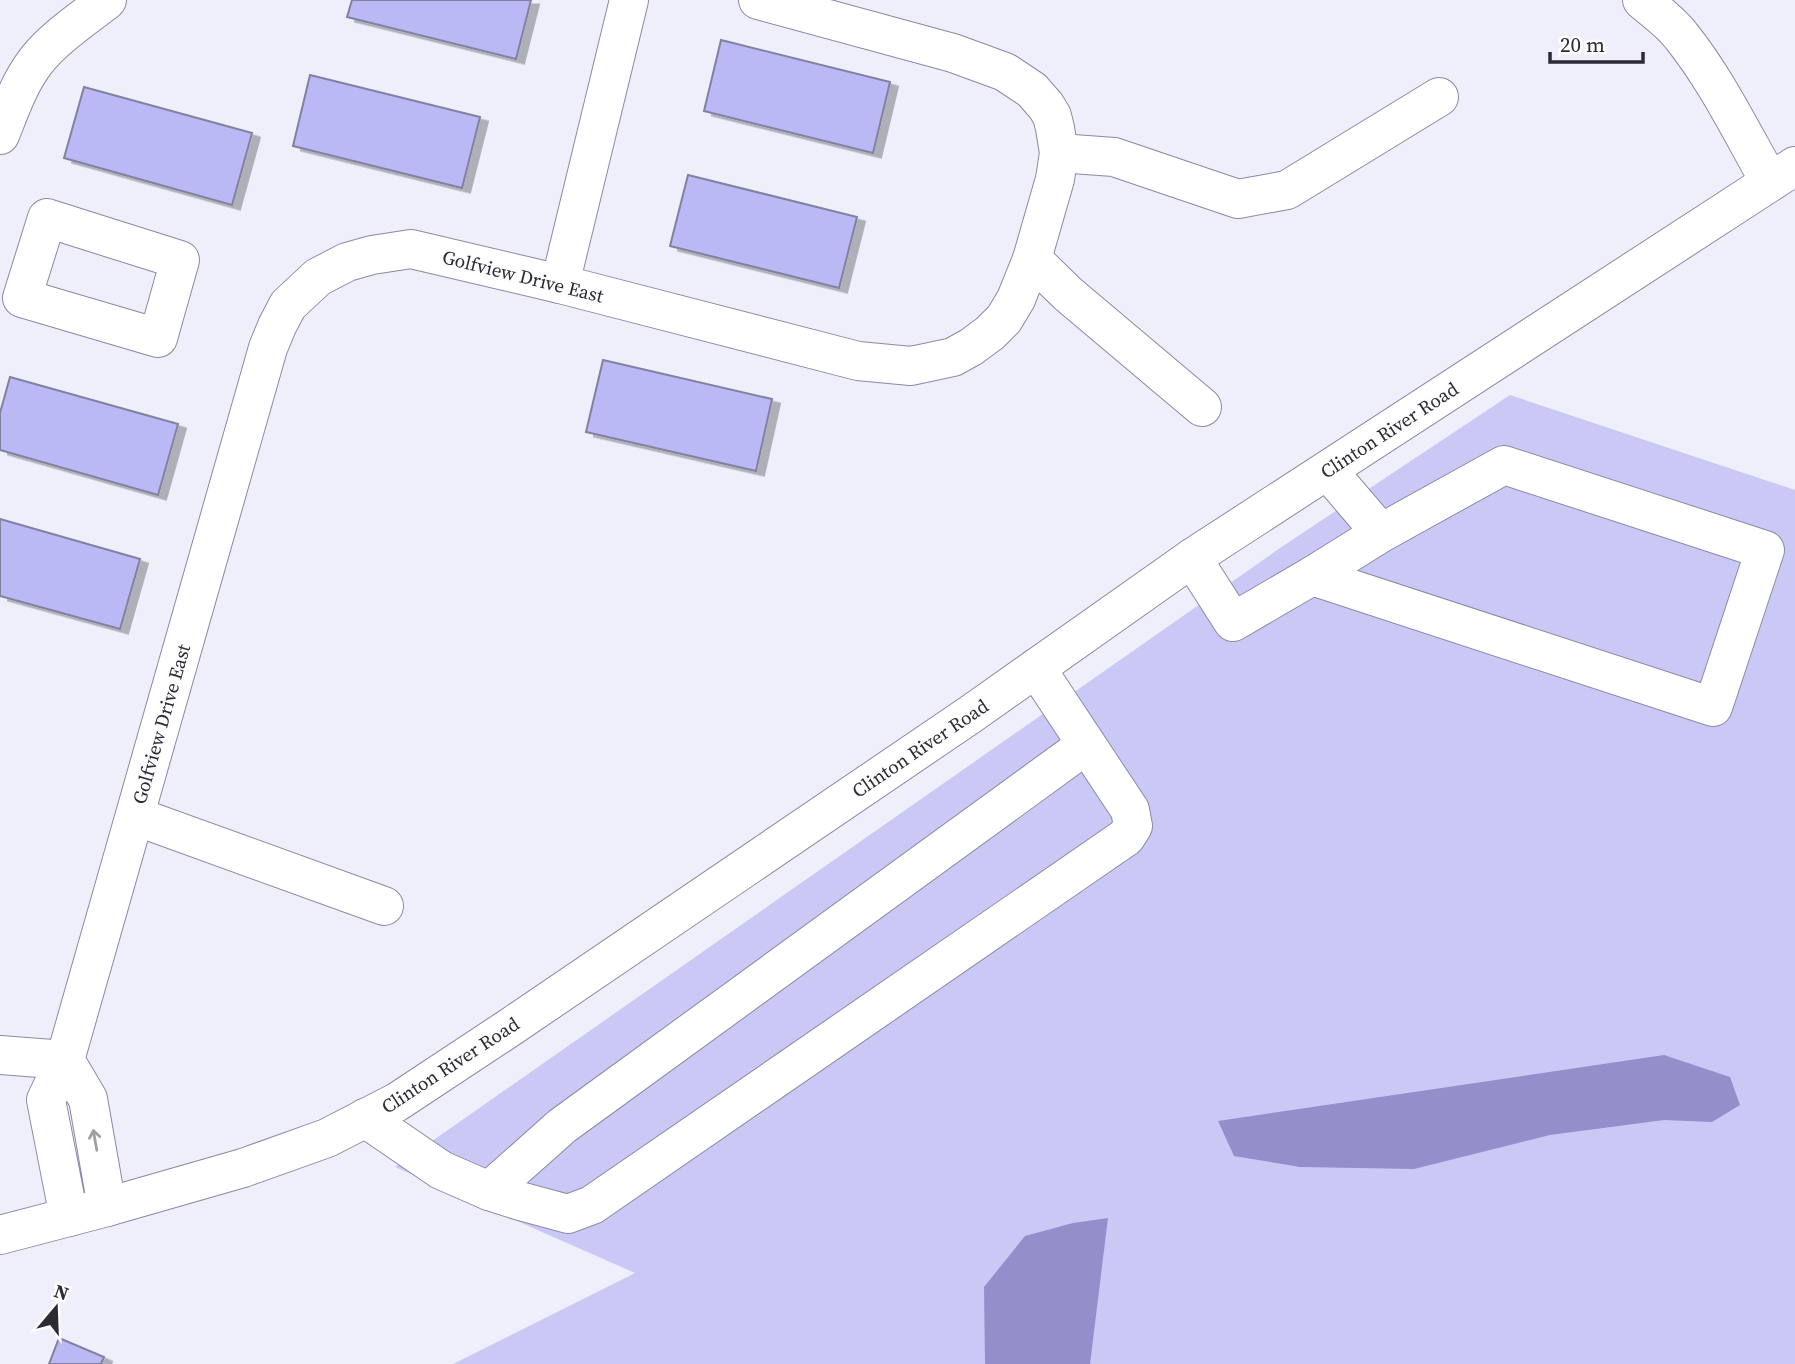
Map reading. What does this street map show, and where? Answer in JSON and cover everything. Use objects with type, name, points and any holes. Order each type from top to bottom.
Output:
[{"type":"street","points":[[0,135],[8,91],[61,36],[107,0]]},
{"type":"street","points":[[560,285],[629,0]]},
{"type":"street","name":"Golfview Drive East","points":[[69,1217],[46,1100],[65,1060],[268,348],[288,306],[318,277],[347,262],[411,249],[858,361],[911,366],[953,357],[971,347],[1004,319],[1016,299],[1032,259],[1055,179],[1059,153],[1052,116],[1046,106],[1032,90],[1004,72],[953,54],[758,0]]},
{"type":"street","points":[[1642,0],[1668,21],[1682,37],[1782,174]]},
{"type":"street","points":[[1059,153],[1114,157],[1238,199],[1287,190],[1439,97]]},
{"type":"street","name":"Clinton River Road","points":[[0,1235],[243,1168],[327,1138],[397,1102],[1036,668],[1192,558],[1782,174]]},
{"type":"street","points":[[1032,259],[1202,407]]},
{"type":"street","points":[[1192,558],[1234,622],[1381,533],[1504,465],[1765,550],[1713,707],[1312,576]]},
{"type":"street","points":[[1328,471],[1381,533]]},
{"type":"street","points":[[365,1118],[441,1170],[489,1191],[568,1214],[592,1205],[1126,837],[1133,826],[1130,810],[1036,668]]},
{"type":"street","points":[[489,1191],[562,1126],[1086,744]]},
{"type":"street","points":[[135,816],[384,906]]},
{"type":"street","points":[[0,1055],[65,1060],[88,1099],[107,1207]]},
{"type":"shaded area","points":[[1510,395],[1795,490],[1795,1364],[453,1364],[635,1273],[395,1167],[1283,546]]},
{"type":"shaded area","points":[[1664,1055],[1730,1077],[1740,1105],[1712,1122],[1664,1120],[1550,1135],[1414,1169],[1300,1167],[1234,1156],[1218,1121]]},
{"type":"shaded area","points":[[1108,1218],[1090,1364],[985,1364],[984,1287],[1025,1236],[1073,1223]]},
{"type":"building","points":[[352,0],[531,0],[516,59],[347,17]]},
{"type":"building","points":[[721,40],[890,82],[873,153],[704,111]]},
{"type":"building","points":[[310,75],[480,117],[462,188],[293,146]]},
{"type":"building","points":[[84,87],[252,133],[232,205],[64,158]]},
{"type":"building","points":[[688,175],[857,217],[839,288],[670,246]]},
{"type":"building","points":[[603,360],[772,399],[756,471],[586,432]]},
{"type":"building","points":[[10,377],[178,424],[158,495],[0,450],[0,413]]},
{"type":"building","points":[[0,519],[140,559],[120,629],[0,596]]},
{"type":"building","points":[[59,1338],[104,1357],[101,1364],[49,1364]]}]
